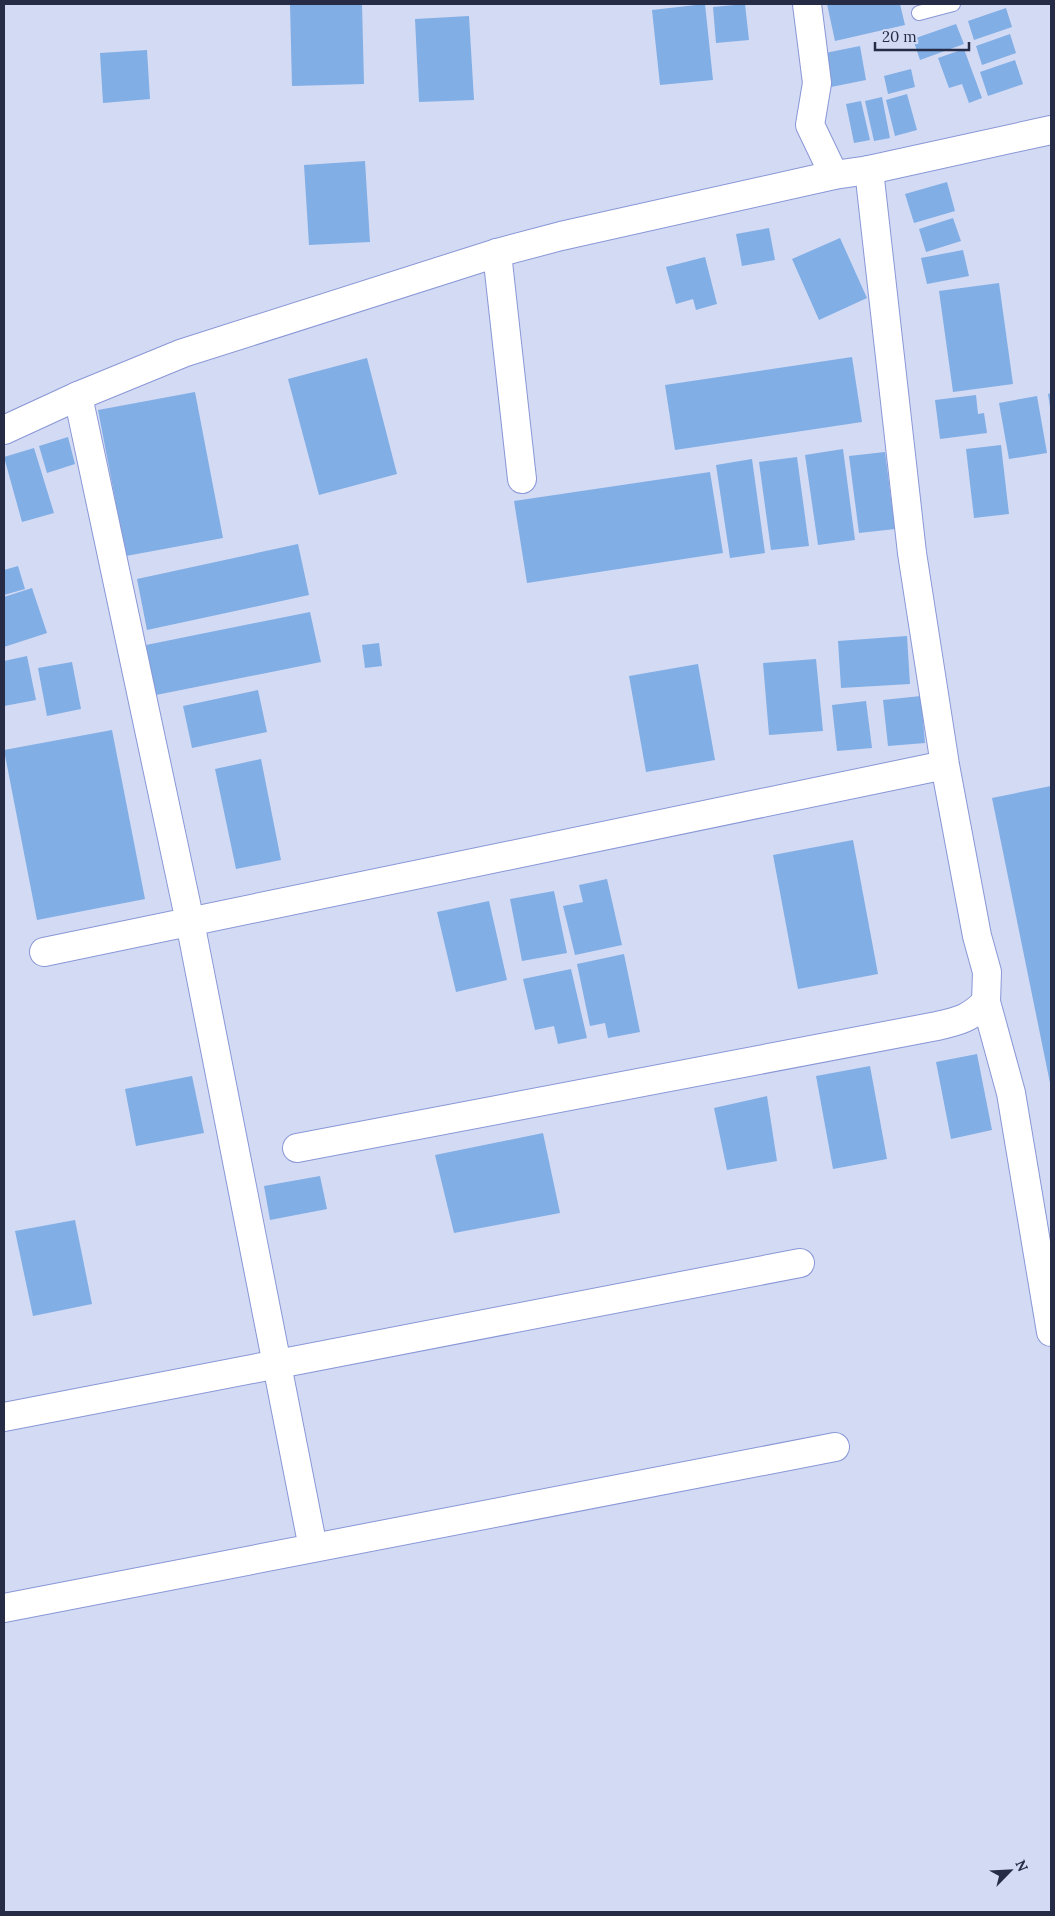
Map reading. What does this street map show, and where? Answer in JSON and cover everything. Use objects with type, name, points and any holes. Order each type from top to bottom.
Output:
[{"type":"street","points":[[807,4],[817,83],[810,126],[834,175]]},
{"type":"street","points":[[4,430],[78,396],[183,353],[498,253],[561,236],[834,175],[870,170],[1051,130]]},
{"type":"street","points":[[870,170],[912,552],[946,765],[977,936],[987,972],[986,1002],[1011,1093],[1051,1332]]},
{"type":"street","points":[[498,253],[522,479]]},
{"type":"street","points":[[78,396],[190,922],[313,1548]]},
{"type":"street","points":[[44,952],[946,765]]},
{"type":"street","points":[[298,1148],[937,1026],[960,1021],[973,1015],[986,1002]]},
{"type":"street","points":[[4,1417],[800,1264]]},
{"type":"street","points":[[4,1608],[835,1447]]},
{"type":"lane","points":[[919,12],[953,4]]},
{"type":"building","points":[[290,4],[362,4],[364,84],[292,86]]},
{"type":"building","points":[[705,4],[713,80],[660,85],[652,10]]},
{"type":"building","points":[[745,4],[749,40],[716,43],[713,7]]},
{"type":"building","points":[[827,4],[900,4],[905,25],[835,41]]},
{"type":"building","points":[[1006,8],[1012,27],[974,40],[968,21]]},
{"type":"building","points":[[469,16],[474,100],[419,102],[415,19]]},
{"type":"building","points":[[956,24],[964,44],[920,60],[913,39]]},
{"type":"building","points":[[1010,34],[1016,53],[982,65],[976,46]]},
{"type":"building","points":[[860,46],[866,80],[831,87],[825,53]]},
{"type":"building","points":[[964,49],[982,98],[969,103],[962,84],[949,88],[938,58]]},
{"type":"building","points":[[147,50],[150,99],[103,103],[100,53]]},
{"type":"building","points":[[1015,60],[1023,84],[988,96],[980,72]]},
{"type":"building","points":[[911,69],[915,87],[888,94],[884,76]]},
{"type":"building","points":[[907,94],[917,130],[895,136],[886,100]]},
{"type":"building","points":[[882,97],[890,138],[874,141],[865,101]]},
{"type":"building","points":[[861,101],[870,140],[854,143],[846,104]]},
{"type":"building","points":[[365,161],[370,242],[309,245],[304,165]]},
{"type":"building","points":[[947,182],[955,211],[914,223],[905,194]]},
{"type":"building","points":[[953,218],[961,241],[926,252],[919,229]]},
{"type":"building","points":[[769,228],[775,260],[742,266],[736,234]]},
{"type":"building","points":[[840,238],[867,298],[819,320],[792,259]]},
{"type":"building","points":[[963,250],[969,276],[927,284],[921,258]]},
{"type":"building","points":[[705,257],[717,304],[696,310],[693,299],[676,304],[666,267]]},
{"type":"building","points":[[999,283],[1013,384],[953,392],[939,291]]},
{"type":"building","points":[[852,357],[862,422],[675,450],[665,385]]},
{"type":"building","points":[[367,358],[397,474],[319,495],[288,379]]},
{"type":"building","points":[[195,392],[223,538],[126,556],[98,410]]},
{"type":"building","points":[[1051,393],[1051,407],[1050,407],[1048,394]]},
{"type":"building","points":[[976,395],[978,414],[984,413],[987,433],[940,439],[935,400]]},
{"type":"building","points":[[1037,396],[1047,453],[1009,459],[999,403]]},
{"type":"building","points":[[68,437],[75,464],[47,473],[39,446]]},
{"type":"building","points":[[1001,445],[1009,514],[974,518],[966,449]]},
{"type":"building","points":[[34,448],[54,513],[22,522],[4,457]]},
{"type":"building","points":[[843,449],[855,540],[818,545],[805,455]]},
{"type":"building","points":[[885,452],[895,529],[859,533],[849,456]]},
{"type":"building","points":[[797,457],[809,546],[771,550],[759,462]]},
{"type":"building","points":[[752,459],[765,553],[730,558],[716,465]]},
{"type":"building","points":[[710,472],[723,553],[527,583],[514,501]]},
{"type":"building","points":[[298,544],[309,595],[147,630],[137,579]]},
{"type":"building","points":[[18,566],[25,589],[4,595],[4,570]]},
{"type":"building","points":[[32,588],[47,633],[4,647],[4,597]]},
{"type":"building","points":[[310,612],[321,662],[156,695],[146,645]]},
{"type":"building","points":[[907,636],[910,684],[841,688],[838,641]]},
{"type":"building","points":[[379,643],[382,666],[365,668],[362,645]]},
{"type":"building","points":[[27,656],[36,700],[4,706],[4,661]]},
{"type":"building","points":[[816,659],[823,731],[769,735],[763,663]]},
{"type":"building","points":[[72,662],[81,709],[47,716],[38,668]]},
{"type":"building","points":[[698,664],[715,760],[646,772],[629,676]]},
{"type":"building","points":[[258,690],[267,732],[192,748],[183,706]]},
{"type":"building","points":[[921,696],[925,743],[888,746],[883,700]]},
{"type":"building","points":[[866,701],[872,748],[837,751],[832,705]]},
{"type":"building","points":[[112,730],[145,899],[37,920],[4,750]]},
{"type":"building","points":[[261,759],[281,860],[236,869],[215,769]]},
{"type":"building","points":[[1051,786],[1051,1083],[1050,1083],[992,798]]},
{"type":"building","points":[[853,840],[878,974],[798,989],[773,855]]},
{"type":"building","points":[[607,879],[622,945],[575,955],[563,906],[583,902],[579,885]]},
{"type":"building","points":[[554,891],[567,953],[522,961],[510,899]]},
{"type":"building","points":[[489,901],[507,980],[456,992],[437,912]]},
{"type":"building","points":[[624,954],[640,1032],[608,1038],[605,1023],[590,1026],[577,964]]},
{"type":"building","points":[[571,969],[587,1038],[558,1044],[554,1026],[535,1030],[523,979]]},
{"type":"building","points":[[977,1054],[992,1130],[951,1139],[936,1062]]},
{"type":"building","points":[[870,1066],[887,1159],[833,1169],[816,1076]]},
{"type":"building","points":[[192,1076],[204,1133],[136,1146],[125,1089]]},
{"type":"building","points":[[767,1096],[777,1161],[727,1170],[714,1108]]},
{"type":"building","points":[[543,1133],[560,1213],[454,1233],[435,1155]]},
{"type":"building","points":[[320,1176],[327,1209],[270,1220],[264,1186]]},
{"type":"building","points":[[75,1220],[92,1304],[33,1316],[15,1231]]}]
